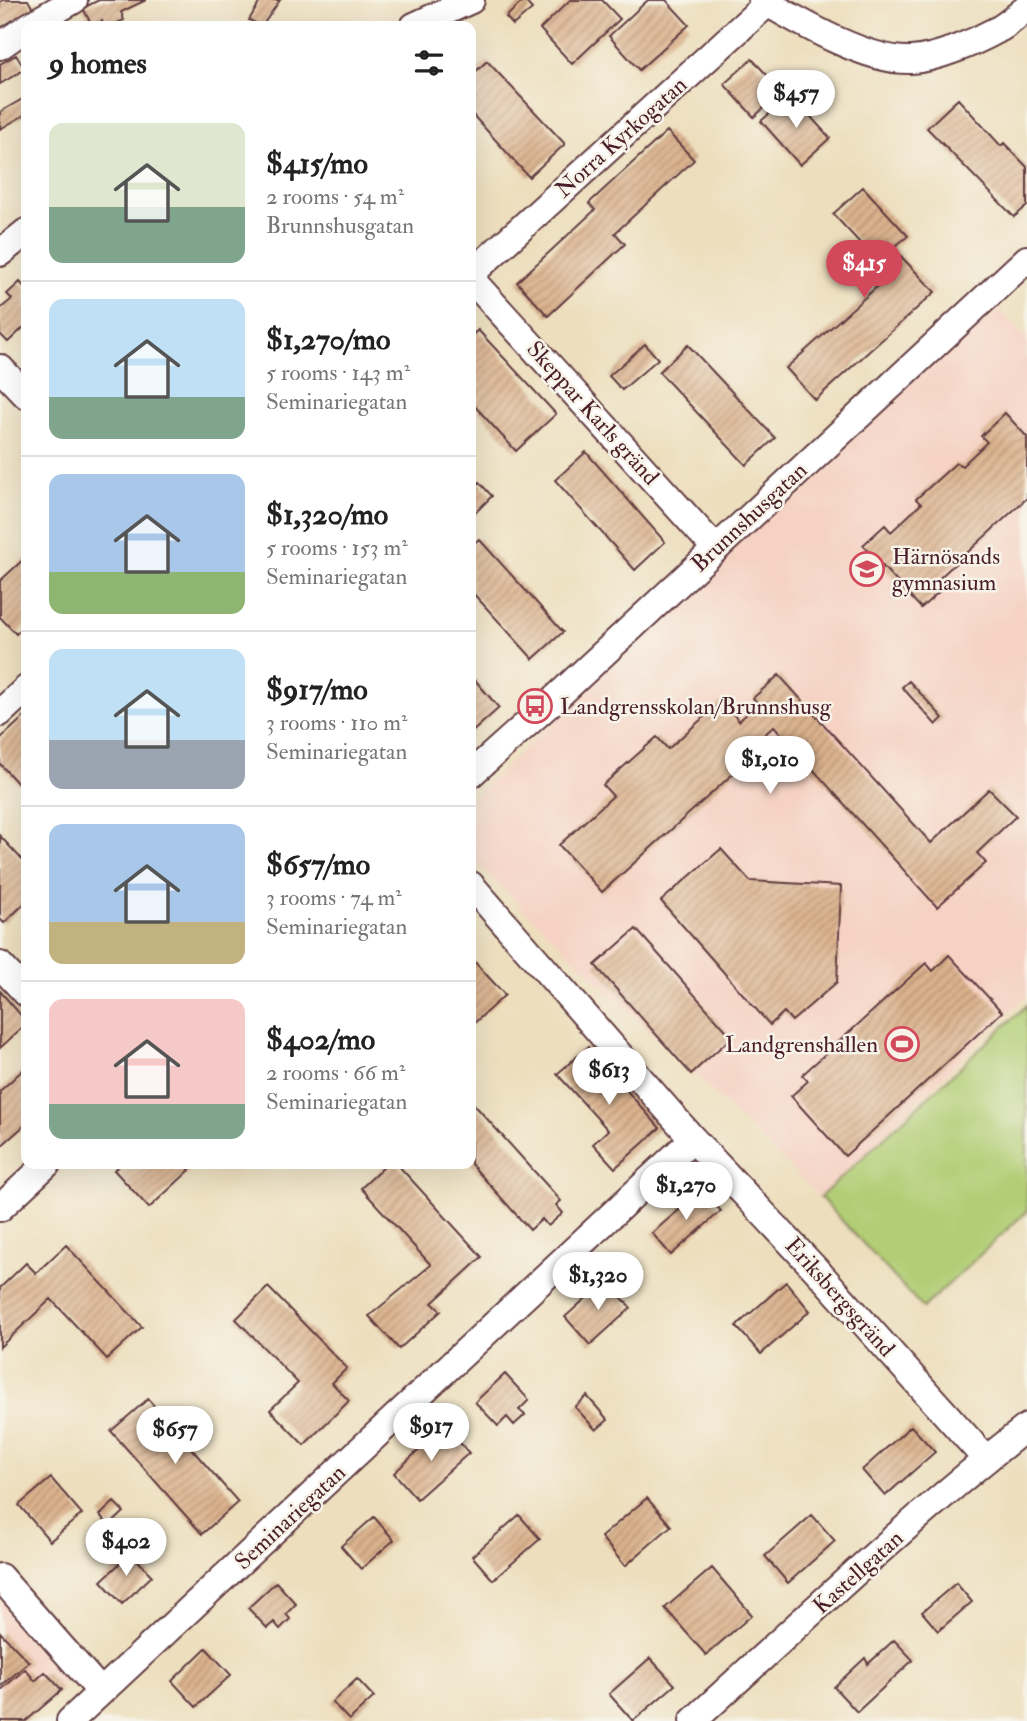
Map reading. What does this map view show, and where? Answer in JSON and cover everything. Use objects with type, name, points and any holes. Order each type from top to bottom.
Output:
[{"type":"street","points":[[38,21],[74,0]]},
{"type":"street","points":[[425,21],[471,0]]},
{"type":"street","points":[[767,1],[813,28],[865,52],[911,60],[949,51],[998,30],[1027,8]]},
{"type":"street","name":"Norra Kyrkogatan","points":[[476,271],[767,1]]},
{"type":"street","points":[[0,46],[21,32]]},
{"type":"street","points":[[0,253],[21,236]]},
{"type":"street","name":"Brunnshusgatan","points":[[476,770],[1027,259]]},
{"type":"street","name":"Skeppar Karls gränd","points":[[476,282],[715,548]]},
{"type":"street","points":[[0,368],[21,390]]},
{"type":"street","points":[[0,713],[21,694]]},
{"type":"street","name":"Eriksbergsgränd","points":[[476,891],[693,1139],[820,1274],[986,1459]]},
{"type":"street","points":[[0,965],[21,988]]},
{"type":"street","name":"Seminariegatan","points":[[70,1721],[693,1139]]},
{"type":"street","points":[[0,1208],[42,1169]]},
{"type":"street","name":"Kastellgatan","points":[[694,1721],[841,1586],[986,1459],[1027,1427]]},
{"type":"street","points":[[0,1577],[101,1692]]},
{"type":"shaded area","name":"Härnösands gymnasium","points":[[987,296],[1027,338],[1027,995],[820,1197],[476,863],[476,795]]},
{"type":"shaded area","points":[[0,1599],[71,1675],[24,1721],[0,1721]]},
{"type":"green space","points":[[1027,1005],[1027,1211],[923,1308],[820,1197]]},
{"type":"building","points":[[28,0],[33,9],[0,28],[0,2]]},
{"type":"building","points":[[99,0],[146,0],[121,12],[124,20],[122,21],[90,21],[83,8]]},
{"type":"building","points":[[261,0],[280,0],[265,21],[249,20]]},
{"type":"building","points":[[524,0],[532,9],[513,25],[506,17]]},
{"type":"building","points":[[570,0],[602,0],[620,19],[572,64],[540,29]]},
{"type":"building","points":[[648,0],[666,0],[689,25],[639,70],[609,36]]},
{"type":"building","points":[[16,55],[21,63],[21,71],[0,84],[0,64]]},
{"type":"building","points":[[752,59],[782,91],[754,117],[724,84]]},
{"type":"building","points":[[487,61],[565,144],[529,177],[476,119],[476,71]]},
{"type":"building","points":[[791,95],[830,138],[800,165],[761,121]]},
{"type":"building","points":[[958,99],[1001,146],[1004,143],[1027,167],[1027,206],[1014,217],[927,128]]},
{"type":"building","points":[[21,100],[21,117],[0,129],[0,112]]},
{"type":"building","points":[[667,131],[694,160],[615,233],[625,244],[548,316],[517,282],[595,210],[589,203]]},
{"type":"building","points":[[863,187],[908,236],[893,248],[935,292],[815,400],[786,368],[890,275],[833,214]]},
{"type":"building","points":[[21,283],[21,330],[8,342],[0,334],[0,309],[12,299],[7,294]]},
{"type":"building","points":[[478,330],[556,414],[516,451],[476,407]]},
{"type":"building","points":[[645,344],[658,359],[622,390],[609,376]]},
{"type":"building","points":[[688,345],[775,438],[746,465],[659,372]]},
{"type":"building","points":[[1005,413],[1027,437],[1027,498],[935,582],[942,589],[921,608],[863,545],[885,525],[891,532],[921,504],[916,499],[956,463],[962,466],[987,442],[981,436]]},
{"type":"building","points":[[586,452],[665,542],[635,570],[555,480]]},
{"type":"building","points":[[479,482],[492,496],[476,512],[476,485]]},
{"type":"building","points":[[479,539],[563,632],[533,659],[476,596],[476,542]]},
{"type":"building","points":[[21,562],[21,629],[16,634],[0,617],[0,581]]},
{"type":"building","points":[[779,675],[931,843],[989,789],[1016,816],[977,853],[986,863],[937,907],[774,726],[761,738],[766,744],[602,892],[559,845],[613,796],[603,785],[657,737],[668,749],[722,701],[739,721],[758,704],[753,698]]},
{"type":"building","points":[[476,681],[499,708],[476,729]]},
{"type":"building","points":[[909,681],[943,718],[936,725],[902,687]]},
{"type":"building","points":[[21,720],[20,786],[0,764],[0,739]]},
{"type":"building","points":[[0,836],[21,859],[21,907],[4,923],[0,919]]},
{"type":"building","points":[[721,849],[750,881],[841,886],[837,982],[792,1021],[784,1012],[770,1025],[661,901]]},
{"type":"building","points":[[636,929],[732,1037],[691,1074],[595,965]]},
{"type":"building","name":"Landgrenshallen","points":[[949,955],[1002,1012],[845,1156],[791,1096],[808,1081],[802,1075],[926,963],[933,971]]},
{"type":"building","points":[[476,963],[505,995],[476,1021]]},
{"type":"building","points":[[0,991],[21,1015],[21,1029],[0,1048]]},
{"type":"building","points":[[588,1047],[660,1128],[615,1168],[593,1144],[608,1130],[557,1074]]},
{"type":"building","points":[[21,1072],[21,1128],[0,1147],[0,1091]]},
{"type":"building","points":[[476,1107],[561,1201],[556,1205],[563,1213],[548,1226],[542,1219],[530,1230],[475,1169]]},
{"type":"building","points":[[189,1169],[190,1170],[149,1208],[114,1170]]},
{"type":"building","points":[[382,1169],[402,1169],[482,1257],[432,1303],[441,1311],[399,1349],[369,1316],[431,1265],[361,1188]]},
{"type":"building","points":[[702,1190],[721,1211],[671,1255],[652,1233]]},
{"type":"building","points":[[66,1245],[142,1327],[107,1359],[51,1299],[0,1347],[0,1288],[26,1263],[36,1273]]},
{"type":"building","points":[[606,1280],[631,1308],[590,1345],[565,1317]]},
{"type":"building","points":[[786,1282],[810,1311],[761,1354],[736,1326]]},
{"type":"building","points":[[268,1287],[347,1368],[332,1383],[349,1401],[304,1445],[270,1410],[298,1383],[236,1319]]},
{"type":"building","points":[[505,1374],[529,1400],[519,1410],[525,1415],[514,1425],[507,1417],[498,1426],[475,1402]]},
{"type":"building","points":[[587,1396],[608,1420],[596,1430],[575,1407]]},
{"type":"building","points":[[148,1399],[238,1502],[202,1534],[111,1431]]},
{"type":"building","points":[[445,1426],[469,1453],[417,1499],[394,1473]]},
{"type":"building","points":[[911,1426],[935,1452],[885,1496],[862,1470]]},
{"type":"building","points":[[51,1478],[82,1514],[50,1541],[19,1505]]},
{"type":"building","points":[[647,1498],[671,1526],[625,1566],[601,1537]]},
{"type":"building","points":[[114,1502],[124,1512],[109,1526],[100,1515]]},
{"type":"building","points":[[519,1515],[540,1539],[493,1580],[472,1556]]},
{"type":"building","points":[[812,1515],[835,1541],[788,1583],[765,1556]]},
{"type":"building","points":[[374,1517],[394,1540],[361,1569],[341,1546]]},
{"type":"building","points":[[131,1553],[152,1576],[122,1604],[101,1581]]},
{"type":"building","points":[[712,1568],[752,1615],[706,1655],[665,1608]]},
{"type":"building","points":[[276,1582],[296,1604],[286,1614],[290,1619],[280,1629],[274,1622],[267,1628],[248,1608]]},
{"type":"building","points":[[956,1583],[972,1602],[938,1631],[922,1612]]},
{"type":"building","points":[[0,1632],[29,1662],[0,1687]]},
{"type":"building","points":[[894,1640],[913,1660],[857,1712],[834,1687],[865,1658],[868,1664]]},
{"type":"building","points":[[206,1648],[231,1675],[196,1707],[172,1681]]},
{"type":"building","points":[[650,1658],[675,1685],[633,1721],[609,1694]]},
{"type":"building","points":[[25,1669],[35,1681],[45,1672],[62,1690],[26,1721],[0,1721],[0,1691]]},
{"type":"building","points":[[357,1679],[374,1697],[349,1720],[332,1702]]},
{"type":"place","name":"Härnösands gymnasium","points":[[867,569]]},
{"type":"place","name":"Landgrensskolan/Brunnshusg","points":[[535,706]]},
{"type":"place","name":"Landgrenshallen","points":[[902,1044]]}]
